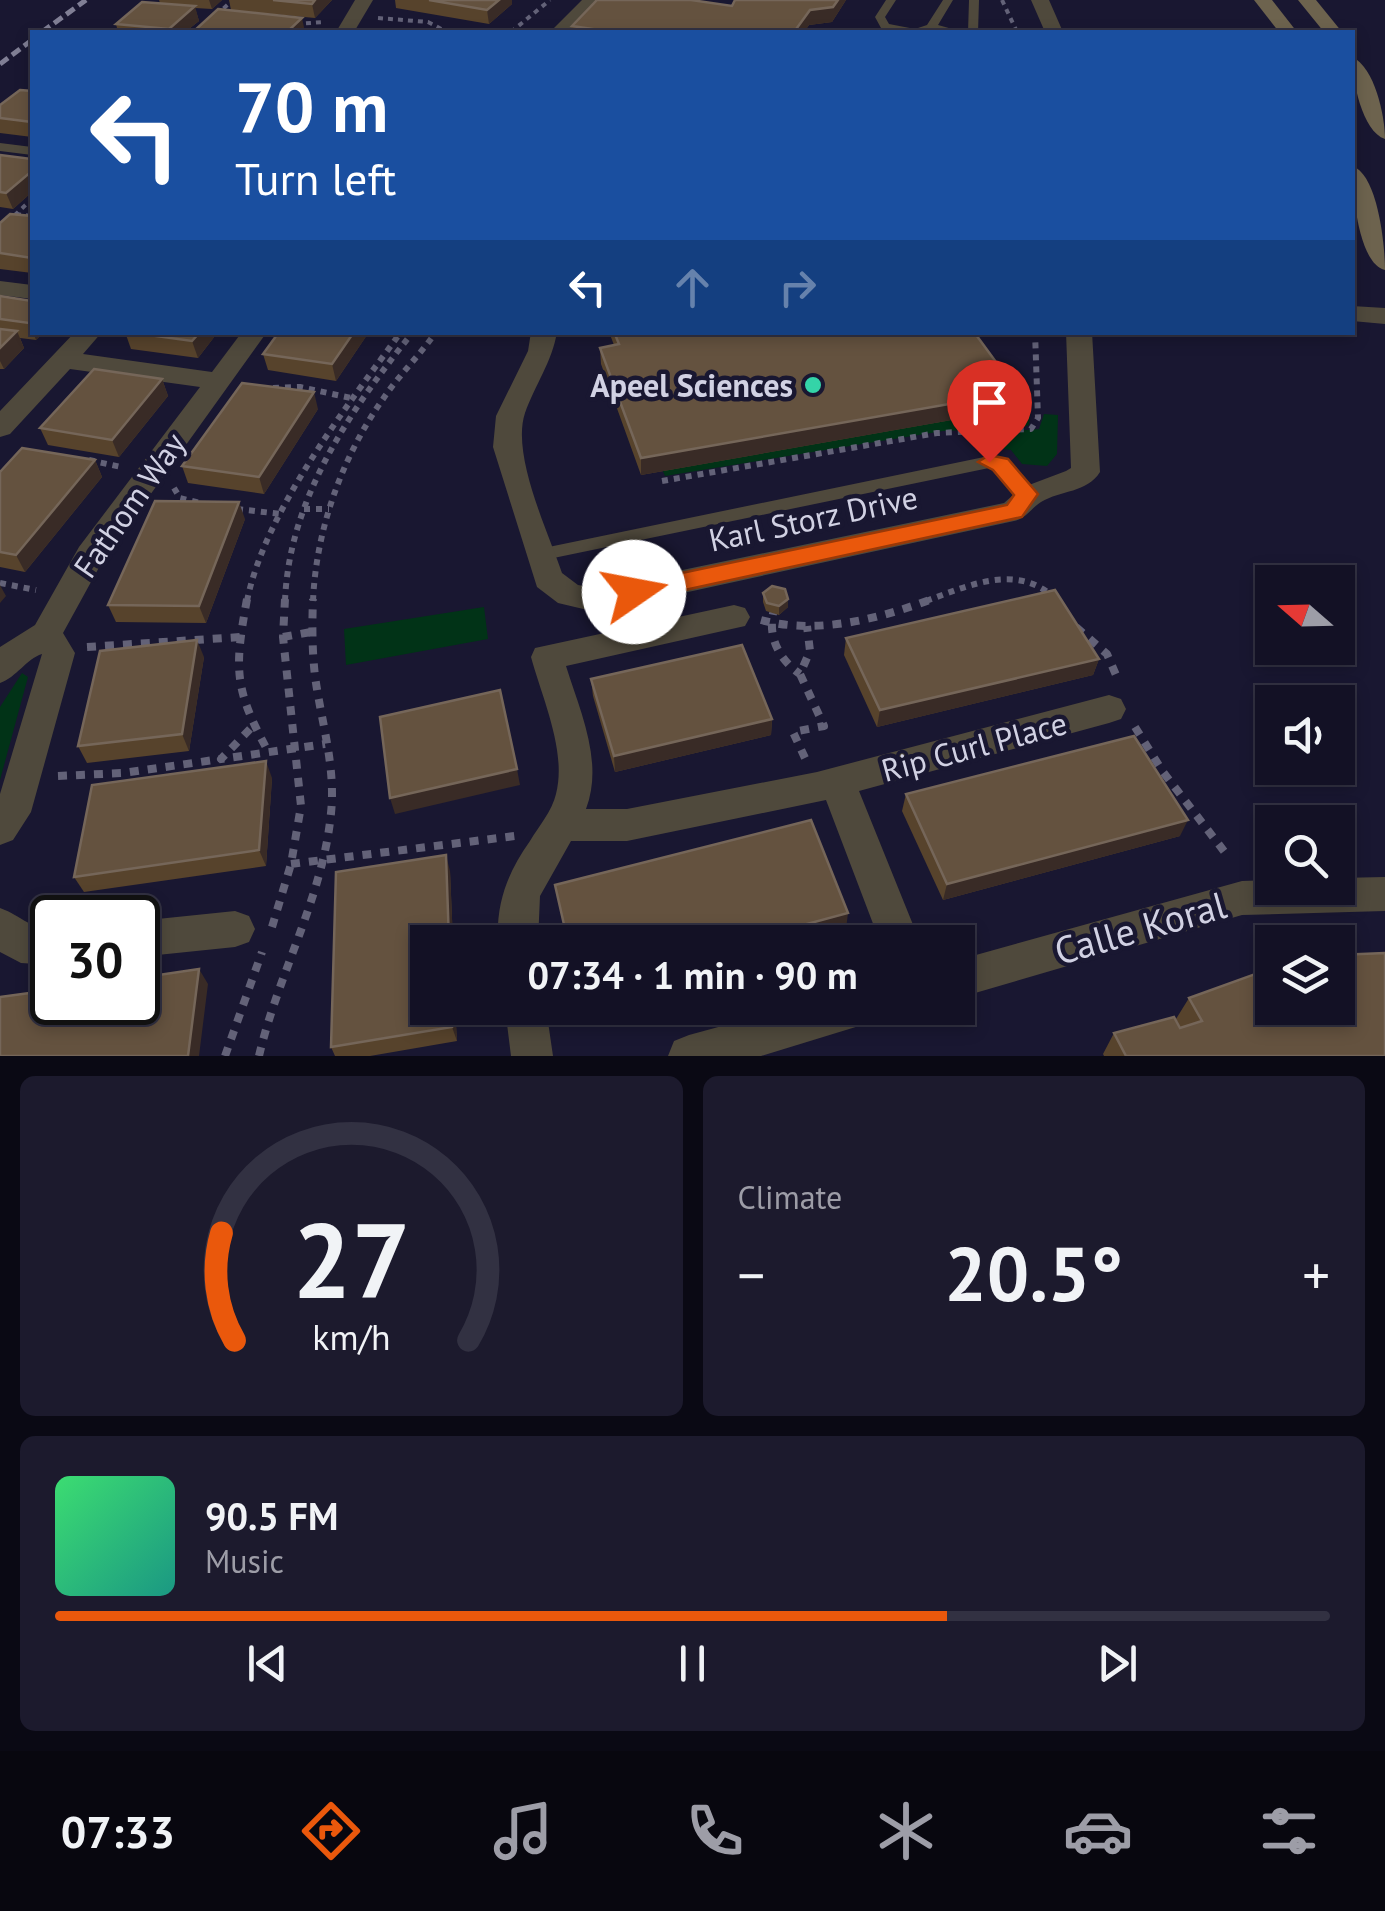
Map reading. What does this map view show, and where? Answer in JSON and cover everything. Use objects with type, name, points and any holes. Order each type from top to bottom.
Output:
[{"type":"main road","points":[[1263,0],[1286,30]]},
{"type":"main road","points":[[1306,0],[1331,30]]},
{"type":"main road","points":[[1355,69],[1385,133]]},
{"type":"main road","points":[[1355,180],[1385,263]]},
{"type":"street","points":[[346,30],[364,0]]},
{"type":"street","points":[[560,30],[592,0]]},
{"type":"street","points":[[1040,0],[1053,30]]},
{"type":"street","points":[[0,288],[30,292]]},
{"type":"street","points":[[1355,313],[1385,316]]},
{"type":"street","points":[[0,428],[87,335]]},
{"type":"street","name":"Fathom Way","points":[[0,670],[13,654],[46,634],[90,555],[253,335]]},
{"type":"street","name":"Karl Storz Drive","points":[[544,335],[541,350],[510,416],[507,447],[548,579],[569,595],[596,600],[1014,511],[1026,494],[1075,482],[1086,472],[1079,335]]},
{"type":"street","points":[[66,360],[218,380]]},
{"type":"street","points":[[516,925],[519,895],[530,868],[559,825],[575,792],[574,759],[547,657],[734,617]]},
{"type":"street","points":[[0,829],[13,812],[58,653],[46,634]]},
{"type":"street","name":"Rip Curl Place","points":[[559,825],[627,825],[838,782],[1121,706]]},
{"type":"street","name":"Rip Curl Place","points":[[838,782],[893,925]]},
{"type":"street","name":"Calle Koral","points":[[975,974],[1242,898],[1385,894]]},
{"type":"street","points":[[0,926],[20,945],[30,946]]},
{"type":"street","points":[[160,939],[256,937]]},
{"type":"street","points":[[528,1025],[532,1056]]},
{"type":"street","points":[[689,1056],[798,1025]]},
{"type":"lane","points":[[891,0],[880,17],[885,26],[905,30]]},
{"type":"lane","points":[[931,27],[948,0]]},
{"type":"lane","points":[[973,30],[974,0]]},
{"type":"lane","points":[[921,30],[947,30]]},
{"type":"lane","points":[[0,147],[30,151]]},
{"type":"lane","points":[[539,555],[989,462],[1000,464],[1026,494]]},
{"type":"path","points":[[206,24],[232,0]]},
{"type":"path","points":[[513,30],[550,0]]},
{"type":"path","points":[[1002,0],[1016,30]]},
{"type":"path","points":[[215,16],[233,18]]},
{"type":"path","points":[[377,18],[428,22],[443,30]]},
{"type":"path","points":[[289,23],[324,22]]},
{"type":"path","points":[[0,229],[30,201]]},
{"type":"path","points":[[16,214],[30,216]]},
{"type":"path","points":[[269,753],[250,729],[239,680],[241,637],[256,568],[281,514],[399,335]]},
{"type":"path","points":[[225,1056],[256,937],[291,864],[301,806],[283,637],[285,593],[304,509],[355,398],[410,335]]},
{"type":"path","points":[[259,1056],[322,861],[332,812],[312,632],[316,566],[329,509],[352,453],[380,402],[434,335]]},
{"type":"path","points":[[662,482],[938,434],[1030,429],[1038,418],[1035,335]]},
{"type":"path","points":[[258,390],[300,387],[380,402]]},
{"type":"path","points":[[83,459],[130,469]]},
{"type":"path","points":[[164,483],[172,485],[180,498],[206,504]]},
{"type":"path","points":[[224,507],[281,514]]},
{"type":"path","points":[[304,509],[329,509]]},
{"type":"path","points":[[734,617],[807,626],[912,606],[988,580],[1036,583],[1058,603]]},
{"type":"path","points":[[0,583],[36,590]]},
{"type":"path","points":[[776,605],[771,623],[788,667],[800,674],[824,726],[793,732],[805,759]]},
{"type":"path","points":[[1066,621],[1088,634],[1107,654],[1121,706],[1156,762],[1227,855]]},
{"type":"path","points":[[800,674],[807,667],[809,656],[807,626]]},
{"type":"path","points":[[283,637],[312,632]]},
{"type":"path","points":[[84,648],[241,637]]},
{"type":"path","points":[[221,759],[250,729]]},
{"type":"path","points":[[55,776],[123,773],[325,744]]},
{"type":"path","points":[[291,864],[522,836]]},
{"type":"green space","points":[[1031,406],[1029,425],[1021,428],[943,431],[665,476],[662,469]]},
{"type":"green space","points":[[1044,414],[1058,415],[1057,454],[1047,466],[1022,464],[1011,450],[1004,449],[998,432],[1039,429]]},
{"type":"green space","points":[[484,607],[488,639],[346,665],[344,629]]},
{"type":"green space","points":[[22,673],[28,677],[0,780],[0,707]]},
{"type":"building","points":[[273,0],[315,0],[312,4]]},
{"type":"building","points":[[429,0],[499,0],[487,10]]},
{"type":"building","points":[[597,0],[691,0],[732,6],[735,0],[838,0],[833,7],[810,10],[795,30],[599,30],[572,26]]},
{"type":"building","points":[[142,2],[195,6],[169,29],[116,24]]},
{"type":"building","points":[[218,9],[302,18],[289,30],[195,30]]},
{"type":"building","points":[[20,90],[30,91],[30,122],[0,118],[0,105]]},
{"type":"building","points":[[0,155],[30,159],[30,173],[6,193],[0,192]]},
{"type":"building","points":[[10,214],[30,216],[30,258],[0,253],[0,223]]},
{"type":"building","points":[[0,296],[30,301],[29,323],[0,319]]},
{"type":"building","points":[[0,329],[17,331],[0,348]]},
{"type":"building","points":[[149,335],[197,335],[192,341]]},
{"type":"building","points":[[277,335],[352,335],[332,364],[263,354]]},
{"type":"building","name":"Apeel Sciences","points":[[615,335],[976,335],[1018,392],[641,458],[600,348],[619,344]]},
{"type":"building","points":[[94,369],[162,379],[112,440],[40,428]]},
{"type":"building","points":[[242,383],[314,392],[259,477],[182,466]]},
{"type":"building","points":[[22,448],[95,460],[16,555],[0,552],[0,472]]},
{"type":"building","points":[[155,501],[239,502],[199,606],[108,605]]},
{"type":"building","points":[[772,586],[785,589],[788,599],[779,606],[767,603],[763,593]]},
{"type":"building","points":[[1055,590],[1099,659],[880,710],[846,638]]},
{"type":"building","points":[[197,640],[182,734],[78,746],[100,651]]},
{"type":"building","points":[[742,645],[772,719],[614,756],[591,679]]},
{"type":"building","points":[[500,690],[517,769],[390,798],[380,717]]},
{"type":"building","points":[[1134,736],[1188,820],[947,884],[906,794]]},
{"type":"building","points":[[266,761],[259,850],[74,877],[92,785]]},
{"type":"building","points":[[811,820],[848,913],[803,925],[564,925],[555,885]]},
{"type":"building","points":[[446,855],[448,925],[410,925],[410,1025],[452,1027],[331,1047],[336,872]]},
{"type":"building","points":[[1385,953],[1385,1056],[1126,1056],[1114,1033],[1174,1017],[1180,1028],[1202,1021],[1189,998],[1255,974],[1255,1025],[1355,1025],[1355,954]]},
{"type":"building","points":[[199,969],[188,1056],[0,1056],[0,997],[30,993],[30,1025],[160,1025],[160,975]]},
{"type":"railway","points":[[45,30],[86,0]]},
{"type":"railway","points":[[0,64],[30,42]]},
{"type":"place","name":"Apeel Sciences","points":[[813,385]]},
{"type":"route","points":[[634,592],[1014,511],[1026,494],[1000,464],[989,462]]}]
